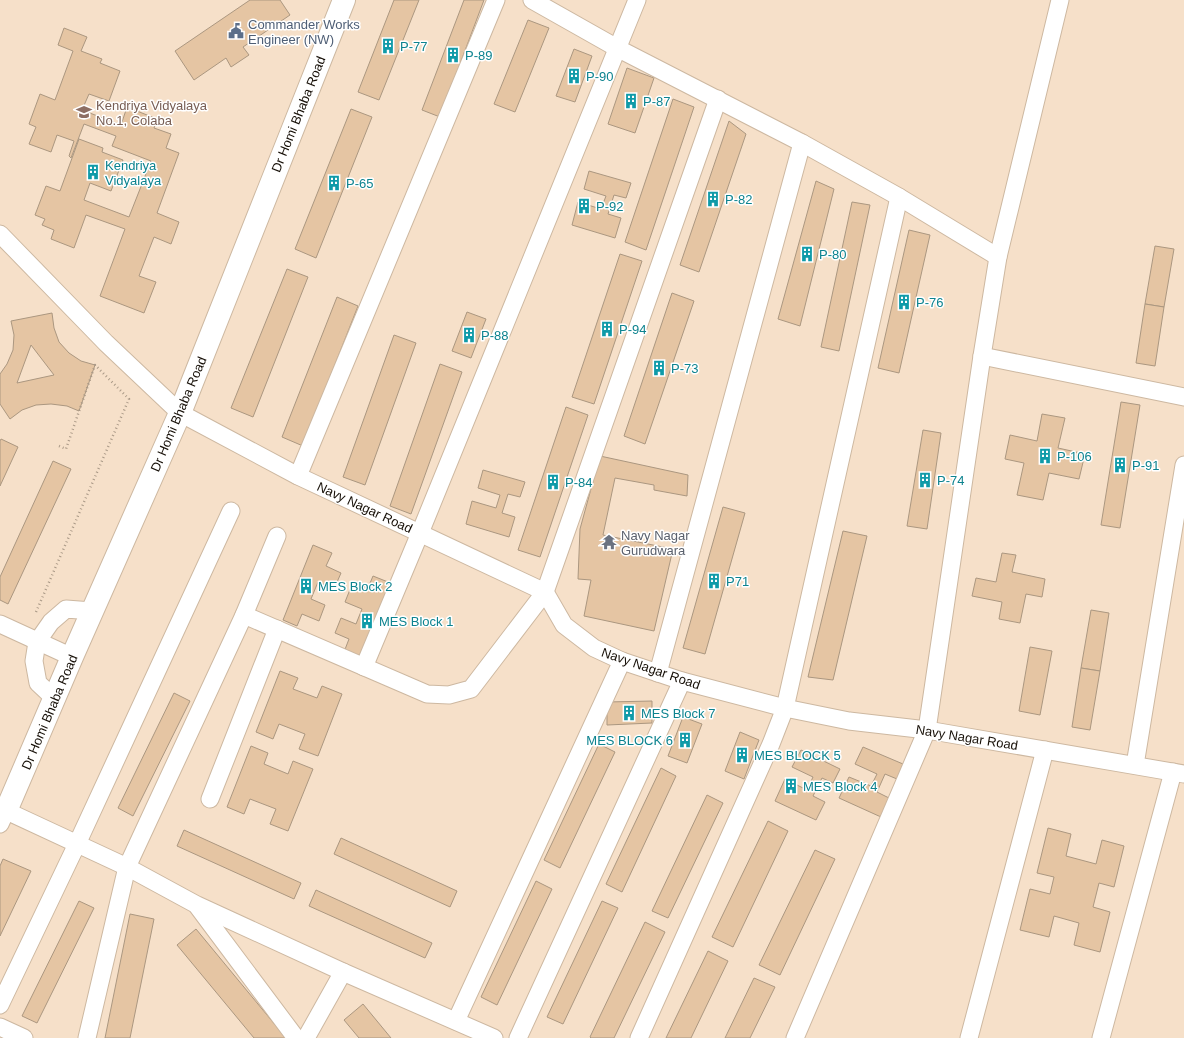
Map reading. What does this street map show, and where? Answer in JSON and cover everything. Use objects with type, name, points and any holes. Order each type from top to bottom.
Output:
[{"type":"street","points":[[298,476],[496,0]]},
{"type":"street","points":[[532,0],[617,48],[802,143],[899,197],[998,257]]},
{"type":"street","points":[[364,667],[637,0]]},
{"type":"street","points":[[795,1038],[927,730],[998,257],[1060,0]]},
{"type":"street","name":"Dr Homi Bhaba Road","points":[[2,814],[180,413],[342,1]]},
{"type":"street","points":[[244,615],[427,694],[449,695],[471,689],[545,592],[718,99]]},
{"type":"street","points":[[658,673],[802,143]]},
{"type":"street","points":[[639,1038],[771,744],[785,708],[899,197]]},
{"type":"street","name":"Navy Nagar Road","points":[[0,234],[106,343],[180,413],[298,476],[545,592],[564,625],[594,648],[622,661],[682,681],[785,708],[849,721],[927,730],[1179,773]]},
{"type":"street","points":[[982,356],[1184,397]]},
{"type":"street","points":[[1136,765],[1184,465]]},
{"type":"street","points":[[0,1005],[77,844],[231,511]]},
{"type":"street","points":[[86,1038],[127,867],[244,615],[277,536]]},
{"type":"street","points":[[31,639],[66,609],[92,611]]},
{"type":"street","points":[[0,624],[72,657]]},
{"type":"street","points":[[210,799],[276,629]]},
{"type":"street","points":[[31,639],[38,683],[54,698]]},
{"type":"street","points":[[456,1021],[622,661]]},
{"type":"street","points":[[518,1038],[682,681]]},
{"type":"street","points":[[969,1038],[1044,750]]},
{"type":"street","points":[[1100,1038],[1179,773]]},
{"type":"street","points":[[2,814],[77,844],[127,867],[197,905],[343,972],[494,1038]]},
{"type":"street","points":[[197,905],[296,1038]]},
{"type":"street","points":[[306,1038],[343,972]]},
{"type":"street","points":[[0,1027],[24,1038]]},
{"type":"path","points":[[31,639],[129,399],[96,366],[66,449],[59,446]]},
{"type":"building","name":"Commander Works Engineer (NW)","points":[[250,0],[280,0],[290,15],[243,47],[249,55],[231,67],[226,58],[194,80],[175,51]]},
{"type":"building","name":"P-77","points":[[394,0],[419,0],[379,100],[358,92]]},
{"type":"building","name":"P-89","points":[[464,0],[484,0],[440,117],[422,110]]},
{"type":"building","points":[[528,20],[549,28],[515,112],[494,104]]},
{"type":"building","name":"Kendriya Vidyalaya","points":[[64,28],[87,37],[81,51],[102,59],[100,63],[120,71],[109,101],[89,94],[82,110],[121,125],[127,107],[157,119],[154,128],[171,134],[166,148],[179,153],[157,213],[179,222],[171,244],[154,237],[139,276],[156,282],[144,313],[100,296],[125,229],[86,215],[74,248],[51,239],[54,230],[42,225],[45,219],[35,215],[46,186],[60,191],[79,139],[103,148],[102,152],[123,160],[111,191],[90,183],[84,200],[129,217],[151,161],[112,146],[116,136],[84,124],[71,158],[69,156],[74,141],[57,135],[51,152],[29,144],[36,127],[29,124],[40,94],[55,100],[73,51],[58,45]]},
{"type":"building","name":"P-90","points":[[574,49],[592,56],[575,102],[556,96]]},
{"type":"building","name":"P-87","points":[[627,68],[654,78],[635,133],[608,124]]},
{"type":"building","points":[[673,99],[694,107],[646,250],[625,242]]},
{"type":"building","name":"P-65","points":[[351,109],[372,117],[316,258],[295,249]]},
{"type":"building","name":"P-82","points":[[729,121],[746,134],[699,272],[680,265]]},
{"type":"building","name":"P-92","points":[[589,171],[631,183],[626,198],[614,195],[608,214],[621,218],[615,238],[572,225],[578,202],[601,209],[606,196],[584,189]]},
{"type":"building","name":"P-80","points":[[816,181],[834,189],[800,326],[778,319]]},
{"type":"building","points":[[852,202],[870,205],[839,351],[821,347]]},
{"type":"building","name":"P-76","points":[[909,230],[930,235],[899,373],[878,368]]},
{"type":"building","points":[[1155,246],[1174,249],[1164,307],[1145,304]]},
{"type":"building","name":"P-94","points":[[620,254],[642,261],[594,404],[572,397]]},
{"type":"building","points":[[287,269],[308,277],[253,417],[231,408]]},
{"type":"building","name":"P-73","points":[[672,293],[694,301],[645,444],[624,436]]},
{"type":"building","points":[[337,297],[358,306],[303,446],[282,437]]},
{"type":"building","points":[[1145,304],[1164,307],[1155,366],[1136,363]]},
{"type":"building","name":"P-88","points":[[467,312],[486,319],[471,358],[452,351]]},
{"type":"building","points":[[52,313],[54,328],[59,342],[69,353],[81,361],[95,365],[79,411],[67,406],[51,404],[36,405],[22,410],[10,419],[0,404],[0,374],[7,364],[13,350],[14,335],[11,321]],"holes":[[[31,345],[54,375],[17,383]]]},
{"type":"building","points":[[394,335],[416,343],[365,485],[343,477]]},
{"type":"building","points":[[440,364],[462,372],[411,514],[390,506]]},
{"type":"building","name":"P-91","points":[[1121,402],[1140,405],[1120,528],[1101,525]]},
{"type":"building","name":"P-84","points":[[566,407],[588,415],[540,557],[518,550]]},
{"type":"building","name":"P-106","points":[[1042,414],[1065,418],[1058,448],[1085,454],[1079,479],[1049,473],[1043,500],[1017,495],[1024,463],[1005,459],[1010,435],[1037,441]]},
{"type":"building","name":"P-74","points":[[923,430],[941,433],[927,529],[907,526]]},
{"type":"building","points":[[1,439],[18,447],[0,486],[0,441]]},
{"type":"building","name":"Navy Nagar Gurudwara","points":[[600,456],[688,475],[687,496],[654,490],[654,485],[615,478],[603,535],[673,549],[654,631],[584,616],[591,580],[578,579],[580,529]]},
{"type":"building","points":[[53,461],[71,469],[8,604],[0,600],[0,577]]},
{"type":"building","points":[[483,470],[525,482],[520,497],[508,494],[502,513],[515,517],[509,537],[466,524],[472,501],[496,508],[500,495],[478,488]]},
{"type":"building","name":"P71","points":[[723,507],[745,513],[705,654],[683,648]]},
{"type":"building","points":[[843,531],[867,536],[833,680],[808,677]]},
{"type":"building","name":"MES Block 2","points":[[313,545],[332,553],[326,566],[341,573],[334,589],[318,582],[311,599],[325,605],[319,621],[302,614],[297,626],[283,620]]},
{"type":"building","points":[[1002,553],[1016,555],[1012,572],[1045,579],[1042,597],[1026,594],[1020,623],[999,619],[1002,602],[972,596],[976,578],[996,582]]},
{"type":"building","name":"MES Block 1","points":[[373,576],[393,584],[362,659],[344,652],[349,639],[335,633],[341,618],[356,624],[362,609],[345,602],[353,582],[368,588]]},
{"type":"building","points":[[1091,610],[1109,613],[1100,671],[1081,668]]},
{"type":"building","points":[[1030,647],[1052,651],[1040,715],[1019,711]]},
{"type":"building","points":[[1081,668],[1100,671],[1090,730],[1072,727]]},
{"type":"building","points":[[280,671],[298,678],[293,689],[317,698],[322,686],[342,694],[318,756],[299,749],[305,734],[279,724],[273,739],[256,732]]},
{"type":"building","points":[[174,693],[190,701],[133,816],[118,808]]},
{"type":"building","name":"MES Block 7","points":[[652,701],[652,723],[607,725],[607,702]]},
{"type":"building","name":"MES BLOCK 6","points":[[683,717],[702,724],[687,763],[668,756]]},
{"type":"building","name":"MES BLOCK 5","points":[[740,732],[759,740],[744,779],[725,771]]},
{"type":"building","points":[[599,744],[615,752],[560,868],[544,860]]},
{"type":"building","points":[[251,746],[268,753],[264,764],[288,774],[293,761],[313,769],[288,831],[270,824],[276,809],[250,799],[244,814],[227,807]]},
{"type":"building","points":[[863,747],[903,764],[897,779],[885,774],[877,792],[889,798],[881,817],[839,798],[849,777],[871,786],[877,774],[855,764]]},
{"type":"building","name":"MES Block 4","points":[[801,750],[840,769],[833,783],[822,778],[813,796],[825,802],[816,820],[775,801],[785,779],[807,790],[813,777],[792,767]]},
{"type":"building","points":[[661,768],[676,776],[622,892],[606,884]]},
{"type":"building","points":[[707,795],[723,803],[668,918],[652,911]]},
{"type":"building","points":[[768,821],[788,831],[733,947],[712,937]]},
{"type":"building","points":[[1048,828],[1071,834],[1066,856],[1096,864],[1102,840],[1124,846],[1114,887],[1099,883],[1093,907],[1110,912],[1100,952],[1074,945],[1079,923],[1054,916],[1049,937],[1020,930],[1030,889],[1050,894],[1054,877],[1037,873]]},
{"type":"building","points":[[184,830],[301,883],[294,899],[177,846]]},
{"type":"building","points":[[341,838],[457,891],[450,907],[334,854]]},
{"type":"building","points":[[815,850],[835,859],[780,975],[759,965]]},
{"type":"building","points":[[3,859],[31,871],[0,936],[0,866]]},
{"type":"building","points":[[536,881],[552,889],[497,1005],[481,997]]},
{"type":"building","points":[[316,890],[432,943],[425,958],[309,906]]},
{"type":"building","points":[[79,901],[94,908],[37,1023],[22,1016]]},
{"type":"building","points":[[602,901],[618,908],[563,1024],[547,1017]]},
{"type":"building","points":[[130,914],[154,919],[130,1038],[105,1038]]},
{"type":"building","points":[[645,922],[665,932],[614,1038],[591,1038],[590,1037]]},
{"type":"building","points":[[196,929],[286,1038],[254,1038],[177,945]]},
{"type":"building","points":[[708,951],[728,961],[691,1038],[666,1038]]},
{"type":"building","points":[[754,978],[775,987],[750,1038],[725,1038]]},
{"type":"building","points":[[363,1004],[391,1038],[359,1038],[344,1020]]},
{"type":"place","name":"Commander Works Engineer (NW)","points":[[236,31]]},
{"type":"place","name":"P-77","points":[[388,46]]},
{"type":"place","name":"P-89","points":[[453,55]]},
{"type":"place","name":"P-90","points":[[574,76]]},
{"type":"place","name":"P-87","points":[[631,101]]},
{"type":"place","name":"Kendriya Vidyalaya No.1, Colaba","points":[[84,112]]},
{"type":"place","name":"Kendriya Vidyalaya","points":[[93,172]]},
{"type":"place","name":"P-65","points":[[334,183]]},
{"type":"place","name":"P-82","points":[[713,199]]},
{"type":"place","name":"P-92","points":[[584,206]]},
{"type":"place","name":"P-80","points":[[807,254]]},
{"type":"place","name":"P-76","points":[[904,302]]},
{"type":"place","name":"P-94","points":[[607,329]]},
{"type":"place","name":"P-88","points":[[469,335]]},
{"type":"place","name":"P-73","points":[[659,368]]},
{"type":"place","name":"P-106","points":[[1045,456]]},
{"type":"place","name":"P-91","points":[[1120,465]]},
{"type":"place","name":"P-74","points":[[925,480]]},
{"type":"place","name":"P-84","points":[[553,482]]},
{"type":"place","name":"Navy Nagar Gurudwara","points":[[609,542]]},
{"type":"place","name":"P71","points":[[714,581]]},
{"type":"place","name":"MES Block 2","points":[[306,586]]},
{"type":"place","name":"MES Block 1","points":[[367,621]]},
{"type":"place","name":"MES Block 7","points":[[629,713]]},
{"type":"place","name":"MES BLOCK 6","points":[[685,740]]},
{"type":"place","name":"MES BLOCK 5","points":[[742,755]]},
{"type":"place","name":"MES Block 4","points":[[791,786]]}]
